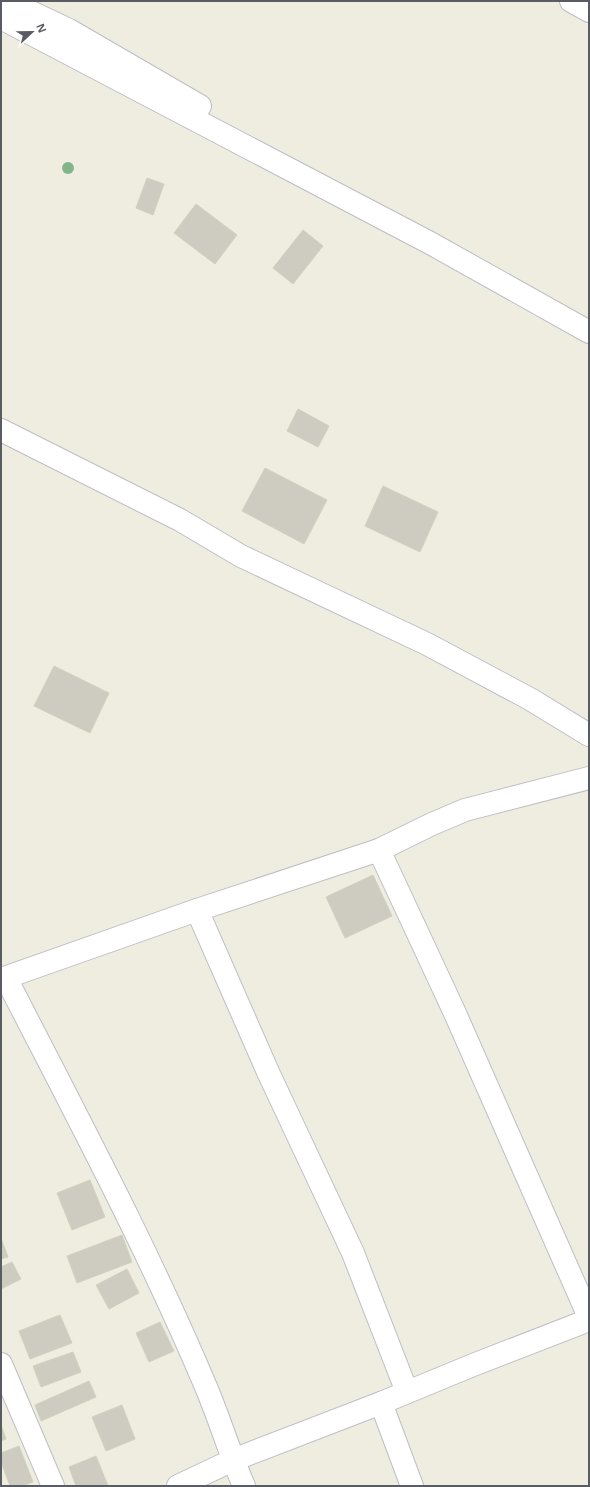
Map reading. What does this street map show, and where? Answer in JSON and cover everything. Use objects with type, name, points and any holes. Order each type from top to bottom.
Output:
[{"type":"street","points":[[8,1],[69,30],[162,85],[589,320]]},
{"type":"street","points":[[571,1],[589,11]]},
{"type":"street","points":[[1,18],[432,244],[589,332]]},
{"type":"street","points":[[1,430],[180,520],[241,556],[427,644],[530,699],[589,735]]},
{"type":"street","points":[[244,1486],[232,1460],[207,1388],[130,1221],[4,979],[197,910],[379,850],[432,824],[465,810],[589,778]]},
{"type":"street","points":[[379,850],[454,1011],[589,1317]]},
{"type":"street","points":[[197,910],[268,1072],[353,1253],[407,1392]]},
{"type":"street","points":[[178,1486],[232,1460],[381,1403],[589,1320]]},
{"type":"street","points":[[1,1364],[53,1486]]},
{"type":"street","points":[[381,1403],[412,1486]]},
{"type":"building","points":[[147,178],[164,184],[153,215],[136,208]]},
{"type":"building","points":[[196,204],[237,235],[215,264],[174,233]]},
{"type":"building","points":[[303,230],[323,246],[293,284],[273,268]]},
{"type":"building","points":[[298,409],[329,426],[318,447],[287,431]]},
{"type":"building","points":[[265,468],[327,500],[304,544],[242,511]]},
{"type":"building","points":[[383,486],[438,512],[420,552],[365,526]]},
{"type":"building","points":[[54,666],[109,693],[90,733],[34,706]]},
{"type":"building","points":[[373,875],[392,916],[345,938],[326,897]]},
{"type":"building","points":[[90,1180],[105,1217],[72,1230],[57,1193]]},
{"type":"building","points":[[122,1235],[132,1262],[77,1283],[67,1256]]},
{"type":"building","points":[[1,1238],[8,1257],[1,1259]]},
{"type":"building","points":[[12,1262],[21,1279],[1,1289],[1,1267]]},
{"type":"building","points":[[127,1269],[139,1293],[109,1309],[96,1285]]},
{"type":"building","points":[[60,1315],[72,1343],[30,1359],[19,1331]]},
{"type":"building","points":[[160,1322],[174,1351],[149,1362],[136,1333]]},
{"type":"building","points":[[73,1352],[81,1372],[41,1387],[33,1366]]},
{"type":"building","points":[[89,1381],[96,1397],[41,1421],[35,1405]]},
{"type":"building","points":[[122,1405],[135,1439],[106,1451],[92,1417]]},
{"type":"building","points":[[1,1425],[6,1439],[1,1441]]},
{"type":"building","points":[[19,1446],[33,1482],[22,1486],[10,1486],[1,1462],[1,1453]]},
{"type":"building","points":[[96,1456],[108,1486],[76,1486],[69,1467]]}]
